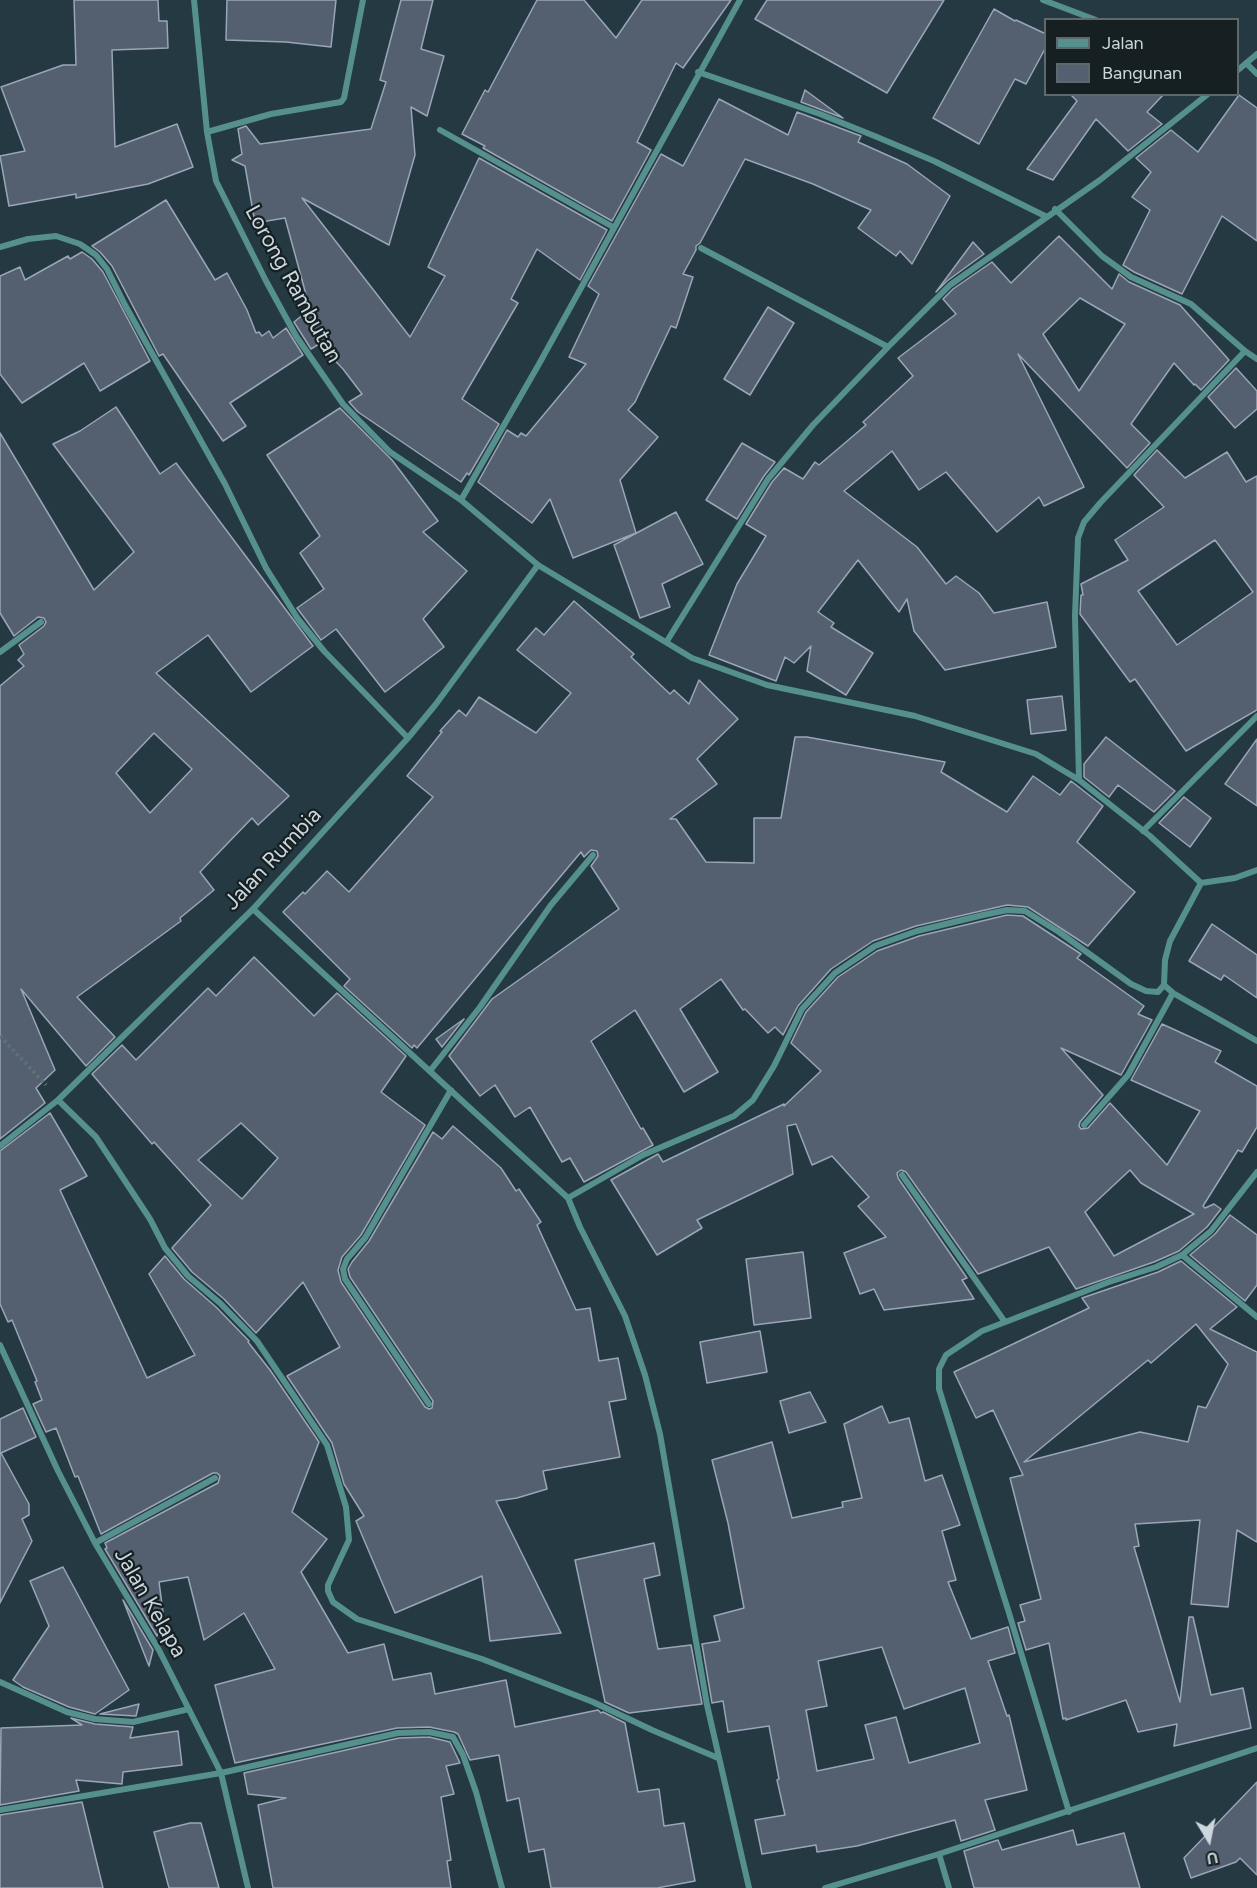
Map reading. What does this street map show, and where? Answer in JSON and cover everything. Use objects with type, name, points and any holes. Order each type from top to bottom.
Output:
[{"type":"street","name":"Lorong Rambutan","points":[[194,0],[207,132],[216,181],[296,336],[343,404],[390,452],[461,500],[538,565],[692,658],[767,685],[915,716],[1036,754],[1078,780],[1143,831],[1201,883]]},
{"type":"street","points":[[207,132],[271,114],[341,102],[344,98],[363,0]]},
{"type":"street","points":[[461,500],[539,364],[698,72],[740,0]]},
{"type":"street","points":[[1043,0],[1091,18]]},
{"type":"street","points":[[1239,69],[1257,54]]},
{"type":"street","points":[[1246,63],[1257,74]]},
{"type":"street","points":[[698,72],[820,114],[877,137],[934,161],[1047,217]]},
{"type":"street","points":[[667,641],[768,479],[813,425],[888,347],[950,285],[1055,209],[1100,180],[1205,96]]},
{"type":"street","points":[[440,130],[613,227]]},
{"type":"street","points":[[1055,209],[1102,256],[1131,277],[1191,304],[1257,359]]},
{"type":"street","points":[[0,247],[28,238],[56,236],[80,244],[96,255],[107,269],[225,484],[266,568],[298,620],[324,651],[408,738]]},
{"type":"street","points":[[701,248],[888,347]]},
{"type":"street","points":[[1078,780],[1075,616],[1078,538],[1084,522],[1245,351]]},
{"type":"street","name":"Jalan Rumbia","points":[[0,1146],[58,1100],[253,909],[408,738],[443,695],[538,565]]},
{"type":"street","points":[[0,652],[41,622]]},
{"type":"street","points":[[1143,831],[1257,716]]},
{"type":"street","points":[[430,1071],[480,1007],[551,905],[593,855]]},
{"type":"street","points":[[568,1198],[643,1155],[734,1116],[753,1100],[763,1085],[802,1008],[835,973],[875,946],[917,931],[983,915],[1007,910],[1025,911],[1059,932],[1131,984],[1146,991],[1158,992],[1164,985],[1165,960],[1170,941],[1201,883],[1235,878],[1257,870]]},
{"type":"street","points":[[253,909],[568,1198],[580,1227],[625,1316],[645,1375],[660,1434],[707,1705],[749,1888]]},
{"type":"street","points":[[1164,985],[1173,993],[1257,1041]]},
{"type":"street","points":[[1084,1125],[1128,1075],[1173,993]]},
{"type":"street","points":[[429,1404],[345,1279],[343,1269],[347,1259],[365,1238],[451,1090]]},
{"type":"street","points":[[58,1100],[96,1137],[150,1219],[165,1248],[188,1276],[220,1303],[256,1341],[327,1445],[346,1507],[349,1540],[328,1585],[333,1602],[357,1619],[482,1659],[593,1702],[718,1758]]},
{"type":"street","points":[[1069,1812],[1010,1613],[939,1389],[939,1369],[946,1355],[982,1331],[1109,1282],[1156,1267],[1182,1255],[1211,1231],[1257,1172]]},
{"type":"street","points":[[902,1175],[1005,1322]]},
{"type":"street","points":[[1182,1255],[1257,1317]]},
{"type":"street","name":"Jalan Kelapa","points":[[0,1345],[58,1471],[95,1543],[159,1650],[221,1773],[248,1888]]},
{"type":"street","points":[[95,1543],[215,1478]]},
{"type":"street","points":[[0,1682],[67,1712],[95,1719],[133,1722],[189,1709]]},
{"type":"street","points":[[0,1810],[221,1773],[398,1733],[429,1732],[453,1737],[464,1755],[502,1888]]},
{"type":"street","points":[[825,1888],[1069,1812],[1257,1748]]},
{"type":"street","points":[[939,1854],[949,1888]]},
{"type":"path","points":[[0,1036],[58,1100]]},
{"type":"building","points":[[74,0],[158,0],[159,21],[167,21],[168,48],[112,50],[115,147],[177,124],[193,167],[148,184],[76,198],[76,194],[9,206],[0,156],[25,151],[1,87],[63,65],[76,65]]},
{"type":"building","points":[[227,0],[336,0],[331,47],[286,42],[226,40]]},
{"type":"building","points":[[401,0],[433,0],[421,49],[444,56],[427,116],[411,107],[415,155],[389,245],[302,198],[410,337],[445,276],[428,267],[479,158],[607,230],[580,280],[537,249],[511,299],[518,303],[462,399],[499,424],[469,475],[467,473],[461,482],[358,412],[349,402],[362,394],[343,369],[319,344],[311,349],[294,322],[310,309],[285,218],[255,223],[245,166],[232,160],[242,154],[238,129],[246,126],[260,144],[371,129],[386,82],[380,80]]},
{"type":"building","points":[[537,0],[584,0],[616,38],[642,0],[731,0],[683,68],[676,63],[637,142],[651,150],[612,221],[462,134],[485,90],[488,92]]},
{"type":"building","points":[[767,0],[944,0],[887,93],[755,19]]},
{"type":"building","points":[[994,9],[1044,33],[1044,51],[1026,84],[1015,79],[979,144],[933,118]]},
{"type":"building","points":[[805,90],[843,118],[801,102]]},
{"type":"building","points":[[1239,95],[1257,108],[1257,241],[1222,216],[1182,294],[1123,265],[1150,210],[1132,197],[1151,172],[1136,158],[1171,130],[1198,152]]},
{"type":"building","points":[[1072,96],[1162,96],[1147,112],[1162,124],[1128,151],[1096,119],[1053,180],[1027,169],[1077,101]]},
{"type":"building","points":[[719,99],[788,135],[797,112],[861,136],[858,142],[907,164],[950,196],[912,264],[900,251],[896,256],[858,228],[871,210],[813,184],[745,159],[700,243],[696,246],[683,274],[693,277],[676,328],[671,326],[635,402],[628,410],[658,437],[620,480],[636,533],[573,558],[550,499],[532,523],[478,482],[507,430],[518,437],[521,433],[526,436],[586,364],[569,357],[599,294],[588,286],[661,154],[683,166]]},
{"type":"building","points":[[166,200],[215,280],[227,273],[247,310],[256,333],[259,332],[262,336],[269,331],[273,338],[286,328],[303,355],[230,403],[246,426],[223,441],[163,354],[159,356],[112,266],[92,246]]},
{"type":"building","points":[[1059,236],[1112,289],[1119,274],[1129,282],[1180,305],[1229,360],[1201,390],[1174,363],[1131,424],[1150,443],[1127,468],[1018,354],[1084,487],[1044,506],[1039,497],[997,532],[946,472],[919,490],[892,451],[844,491],[917,547],[946,584],[956,576],[979,593],[994,613],[1047,602],[1056,647],[945,670],[914,631],[907,599],[899,612],[858,560],[818,612],[834,623],[831,627],[873,653],[846,695],[807,671],[811,646],[794,663],[785,657],[776,681],[709,655],[737,584],[766,536],[746,524],[772,482],[784,468],[803,479],[815,462],[819,465],[866,425],[863,422],[913,376],[898,358],[956,314],[943,299],[953,289],[992,262],[1011,283]],"holes":[[[1080,298],[1125,324],[1079,391],[1043,334]]]},
{"type":"building","points":[[973,242],[984,254],[936,292]]},
{"type":"building","points":[[82,252],[92,259],[103,272],[150,361],[100,391],[84,363],[22,403],[0,374],[0,276],[20,267],[25,280],[68,256],[70,259]]},
{"type":"building","points":[[768,307],[794,323],[750,395],[724,379]]},
{"type":"building","points":[[1236,368],[1257,391],[1257,409],[1235,428],[1208,397]]},
{"type":"building","points":[[116,407],[160,474],[176,463],[313,646],[251,692],[208,635],[156,673],[289,796],[258,825],[252,818],[200,872],[214,890],[180,918],[181,921],[77,997],[115,1037],[86,1066],[21,989],[55,1070],[36,1088],[45,1103],[0,1139],[0,686],[24,666],[18,660],[24,654],[19,645],[46,622],[44,618],[38,617],[14,636],[0,613],[0,433],[94,590],[134,552],[53,444],[80,431]],"holes":[[[154,733],[192,769],[150,813],[116,773]]]},
{"type":"building","points":[[340,408],[392,460],[438,521],[423,532],[467,571],[423,619],[444,647],[385,692],[336,629],[321,640],[297,608],[324,589],[300,553],[320,536],[267,455]]},
{"type":"building","points":[[742,443],[775,462],[737,519],[706,500]]},
{"type":"building","points":[[1157,450],[1185,478],[1227,452],[1246,482],[1257,476],[1257,710],[1186,751],[1135,679],[1130,682],[1080,614],[1081,595],[1083,595],[1081,584],[1128,560],[1115,540],[1164,507],[1134,475]],"holes":[[[1215,540],[1253,592],[1177,645],[1138,591]]]},
{"type":"building","points":[[676,512],[703,564],[662,584],[670,607],[640,618],[614,545]]},
{"type":"building","points":[[574,601],[634,654],[631,657],[670,694],[674,690],[689,704],[699,680],[738,719],[697,759],[717,784],[670,819],[676,819],[706,862],[754,863],[754,818],[781,818],[795,737],[807,737],[945,762],[941,772],[1007,812],[1033,776],[1060,795],[1071,781],[1103,806],[1077,842],[1135,892],[1088,946],[1028,907],[1007,905],[916,926],[873,941],[831,969],[798,1006],[783,1035],[775,1027],[768,1033],[745,1009],[743,1010],[721,979],[680,1009],[718,1072],[684,1092],[635,1010],[591,1041],[641,1129],[643,1128],[653,1145],[584,1182],[570,1158],[562,1162],[530,1107],[515,1117],[495,1085],[480,1096],[449,1056],[492,999],[619,909],[591,866],[598,856],[597,851],[591,850],[584,857],[581,852],[417,1048],[414,1045],[412,1048],[344,986],[350,979],[283,912],[303,892],[305,894],[327,871],[349,892],[433,797],[407,776],[442,732],[440,731],[459,710],[466,716],[479,697],[536,733],[571,693],[517,650],[536,628],[544,635]]},
{"type":"building","points":[[1062,696],[1066,730],[1031,734],[1027,700]]},
{"type":"building","points":[[1106,737],[1175,791],[1154,812],[1118,785],[1109,797],[1084,777],[1084,764]]},
{"type":"building","points":[[1257,739],[1257,806],[1225,784]]},
{"type":"building","points":[[1184,797],[1211,818],[1190,847],[1159,823]]},
{"type":"building","points":[[1007,915],[1023,916],[1081,954],[1077,958],[1144,1006],[1138,1014],[1152,1020],[1121,1075],[1061,1048],[1103,1095],[1080,1122],[1081,1129],[1088,1128],[1110,1103],[1167,1165],[1200,1111],[1131,1080],[1162,1024],[1221,1051],[1215,1062],[1257,1086],[1257,1127],[1242,1152],[1238,1150],[1203,1206],[1205,1208],[1214,1204],[1221,1209],[1207,1227],[1179,1251],[1076,1289],[1049,1247],[978,1274],[906,1172],[901,1170],[897,1173],[898,1178],[967,1278],[962,1280],[974,1299],[884,1310],[874,1289],[860,1294],[844,1253],[886,1237],[858,1206],[869,1197],[832,1156],[812,1165],[796,1124],[787,1126],[793,1174],[697,1220],[702,1228],[657,1255],[611,1180],[658,1154],[663,1162],[784,1104],[784,1106],[821,1071],[791,1043],[806,1012],[838,977],[877,951],[919,936]],"holes":[[[1130,1170],[1141,1183],[1194,1214],[1114,1256],[1085,1212]]]},
{"type":"building","points":[[1212,924],[1257,955],[1257,998],[1224,975],[1221,980],[1189,961]]},
{"type":"building","points":[[254,957],[314,1016],[337,993],[406,1056],[381,1092],[425,1125],[361,1235],[342,1257],[338,1270],[341,1282],[425,1407],[432,1408],[433,1401],[350,1277],[348,1269],[369,1241],[433,1132],[442,1139],[453,1126],[501,1168],[516,1191],[519,1189],[541,1222],[537,1225],[576,1310],[590,1308],[599,1361],[618,1358],[626,1399],[609,1402],[620,1457],[543,1471],[547,1489],[517,1498],[496,1501],[561,1633],[490,1641],[482,1576],[395,1613],[356,1521],[364,1516],[344,1484],[332,1443],[287,1376],[340,1347],[303,1282],[256,1333],[224,1299],[192,1272],[172,1248],[211,1205],[154,1142],[152,1144],[92,1074],[122,1045],[136,1060],[208,988],[216,996]],"holes":[[[241,1123],[278,1158],[242,1199],[198,1160]]]},
{"type":"building","points":[[464,1019],[442,1047],[436,1039]]},
{"type":"building","points":[[50,1113],[87,1176],[60,1190],[147,1378],[195,1355],[149,1274],[165,1256],[184,1279],[216,1307],[249,1341],[319,1442],[292,1512],[327,1539],[301,1572],[348,1653],[384,1644],[393,1680],[431,1673],[435,1694],[506,1680],[515,1727],[598,1710],[625,1723],[638,1792],[659,1789],[664,1826],[684,1823],[695,1881],[657,1888],[551,1888],[544,1849],[529,1852],[519,1798],[507,1801],[499,1755],[470,1760],[458,1734],[454,1732],[429,1727],[397,1728],[235,1763],[215,1685],[275,1669],[244,1613],[204,1640],[188,1577],[159,1582],[163,1612],[157,1636],[105,1549],[107,1548],[105,1543],[218,1483],[220,1476],[213,1473],[101,1534],[56,1428],[46,1432],[33,1404],[42,1400],[35,1382],[37,1381],[12,1320],[8,1322],[0,1304],[0,1151]]},
{"type":"building","points":[[1230,1215],[1257,1235],[1257,1285],[1245,1301],[1190,1255],[1215,1234]]},
{"type":"building","points":[[803,1252],[811,1318],[754,1325],[746,1259]]},
{"type":"building","points":[[1181,1261],[1237,1307],[1210,1329],[1257,1352],[1257,1542],[1237,1530],[1228,1607],[1191,1604],[1200,1520],[1135,1524],[1139,1546],[1134,1547],[1180,1702],[1189,1617],[1193,1617],[1211,1695],[1243,1688],[1251,1728],[1174,1746],[1177,1724],[1138,1732],[1126,1700],[1066,1720],[1066,1718],[1063,1719],[1049,1643],[1026,1650],[1018,1623],[1025,1621],[1020,1605],[1041,1599],[1010,1478],[1023,1475],[993,1410],[976,1418],[954,1372],[1089,1308],[1082,1298],[1158,1272]],"holes":[[[1196,1324],[1228,1364],[1206,1408],[1198,1406],[1188,1442],[1140,1432],[1024,1462],[1148,1360],[1151,1363]]]},
{"type":"building","points":[[760,1331],[767,1372],[707,1383],[700,1342]]},
{"type":"building","points":[[810,1392],[826,1422],[789,1433],[780,1401]]},
{"type":"building","points":[[882,1406],[889,1423],[909,1418],[925,1481],[942,1475],[960,1525],[942,1531],[956,1580],[948,1582],[971,1639],[1008,1627],[1015,1653],[988,1661],[1007,1716],[1009,1715],[1027,1790],[985,1800],[995,1830],[961,1841],[955,1820],[857,1846],[817,1852],[816,1845],[762,1854],[755,1820],[785,1815],[769,1726],[728,1732],[723,1701],[712,1703],[702,1644],[720,1641],[714,1616],[744,1608],[728,1523],[712,1460],[772,1442],[792,1518],[843,1507],[842,1502],[862,1498],[844,1424]],"holes":[[[882,1647],[904,1709],[965,1688],[980,1743],[909,1763],[896,1717],[865,1725],[874,1759],[817,1771],[806,1710],[827,1706],[818,1661]]]},
{"type":"building","points":[[23,1408],[36,1437],[1,1453],[29,1504],[29,1515],[22,1519],[32,1541],[0,1603],[0,1419]]},
{"type":"building","points":[[654,1543],[660,1575],[644,1579],[658,1649],[691,1645],[702,1704],[629,1713],[605,1702],[575,1560]]},
{"type":"building","points":[[63,1567],[129,1690],[95,1714],[69,1707],[23,1687],[13,1680],[49,1626],[30,1581]]},
{"type":"building","points":[[123,1600],[153,1650],[149,1666]]},
{"type":"building","points":[[139,1704],[136,1716],[100,1714]]},
{"type":"building","points":[[71,1718],[95,1724],[133,1727],[130,1738],[178,1731],[182,1765],[123,1772],[122,1784],[76,1780],[79,1791],[0,1805],[1,1728],[82,1725]]},
{"type":"building","points":[[429,1737],[450,1742],[460,1763],[446,1766],[454,1794],[441,1797],[451,1860],[447,1861],[451,1888],[273,1888],[258,1805],[286,1798],[248,1794],[244,1773],[399,1738]]},
{"type":"building","points":[[1257,1782],[1257,1875],[1240,1858],[1236,1862],[1191,1878],[1184,1858]]},
{"type":"building","points":[[82,1802],[103,1888],[0,1888],[0,1815]]},
{"type":"building","points":[[190,1823],[201,1823],[219,1888],[169,1888],[154,1832]]},
{"type":"building","points":[[1073,1830],[1077,1845],[1124,1833],[1140,1888],[974,1888],[964,1851],[998,1840],[1002,1850]]}]
